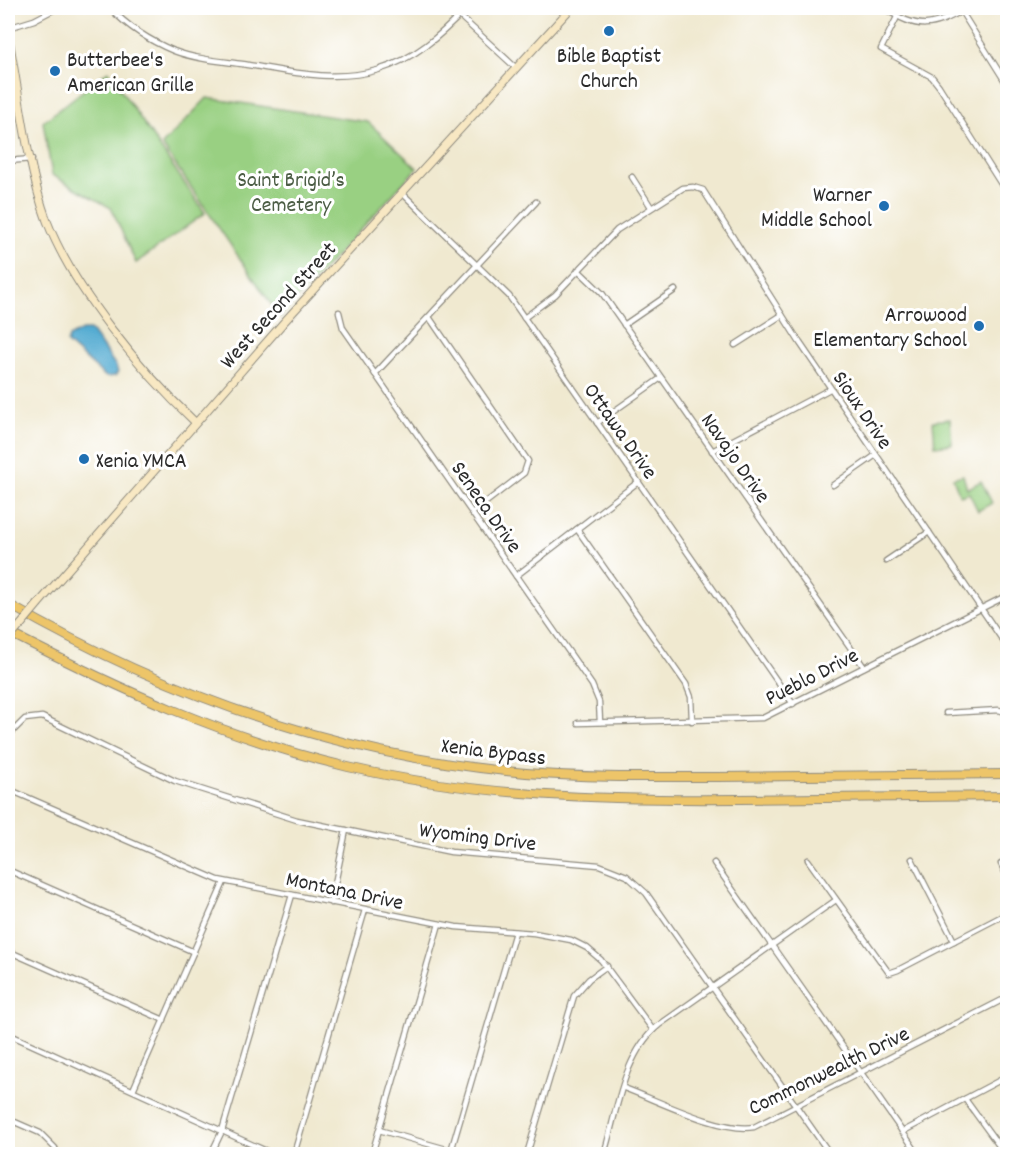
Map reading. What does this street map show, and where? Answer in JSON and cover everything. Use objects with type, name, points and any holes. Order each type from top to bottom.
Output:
[{"type":"highway","name":"Xenia Bypass","points":[[8,604],[99,654],[174,688],[279,725],[379,751],[452,764],[557,775],[645,777],[1008,774]]},
{"type":"highway","name":"Xenia Bypass","points":[[8,632],[131,694],[203,723],[321,760],[423,782],[495,792],[610,800],[941,796],[1008,798]]},
{"type":"highway","points":[[855,775],[1008,769]]},
{"type":"main road","name":"West Second Street","points":[[8,640],[195,422],[571,8]]},
{"type":"main road","points":[[8,34],[32,159],[47,221],[71,268],[146,374],[195,422]]},
{"type":"street","points":[[8,28],[34,20],[57,8]]},
{"type":"street","points":[[110,8],[138,32],[176,51],[299,73],[337,76],[377,70],[402,61],[434,40],[467,8]]},
{"type":"street","points":[[451,8],[515,68]]},
{"type":"street","points":[[884,8],[897,17],[918,25],[940,22],[967,8]]},
{"type":"street","points":[[889,8],[897,17]]},
{"type":"street","points":[[961,11],[1008,86]]},
{"type":"street","points":[[897,17],[881,49],[932,77],[1008,195]]},
{"type":"street","points":[[8,161],[32,159]]},
{"type":"street","points":[[524,318],[550,300],[617,230],[651,207],[632,177]]},
{"type":"street","name":"Sioux Drive","points":[[651,207],[683,188],[697,187],[706,192],[831,389],[1008,648]]},
{"type":"street","name":"Ottawa Drive","points":[[402,193],[505,291],[793,704]]},
{"type":"street","points":[[375,374],[536,202]]},
{"type":"street","name":"Navajo Drive","points":[[579,270],[602,293],[864,667]]},
{"type":"street","points":[[624,325],[675,290]]},
{"type":"street","name":"Seneca Drive","points":[[339,312],[343,328],[592,686],[599,702],[600,722]]},
{"type":"street","points":[[735,345],[782,315]]},
{"type":"street","points":[[429,317],[528,461],[524,473],[472,513]]},
{"type":"street","points":[[597,423],[661,378]]},
{"type":"street","points":[[712,451],[831,389]]},
{"type":"street","points":[[833,485],[876,455]]},
{"type":"street","points":[[516,576],[638,482]]},
{"type":"street","points":[[577,529],[686,684],[691,697],[692,721]]},
{"type":"street","points":[[886,561],[929,532]]},
{"type":"street","name":"Pueblo Drive","points":[[578,723],[750,720],[772,715],[1008,595]]},
{"type":"street","points":[[946,713],[999,710],[1008,713]]},
{"type":"street","name":"Wyoming Drive","points":[[8,736],[25,718],[42,717],[186,785],[297,820],[451,852],[599,865],[620,872],[646,893],[830,1155]]},
{"type":"street","name":"Montana Drive","points":[[8,789],[224,882],[439,924],[571,940],[587,948],[607,966],[653,1030]]},
{"type":"street","points":[[331,903],[345,830]]},
{"type":"street","points":[[912,859],[954,941]]},
{"type":"street","points":[[808,860],[889,973],[1008,913]]},
{"type":"street","points":[[714,863],[918,1155]]},
{"type":"street","points":[[1001,864],[1008,878]]},
{"type":"street","points":[[8,870],[194,952]]},
{"type":"street","points":[[133,1090],[224,882]]},
{"type":"street","points":[[211,1155],[222,1131],[292,895]]},
{"type":"street","points":[[604,1155],[636,1051],[653,1030],[836,900]]},
{"type":"street","points":[[294,1155],[365,910]]},
{"type":"street","points":[[372,1155],[439,924]]},
{"type":"street","points":[[451,1150],[515,932]]},
{"type":"street","points":[[8,951],[164,1020]]},
{"type":"street","points":[[527,1155],[574,996],[581,987],[607,966]]},
{"type":"street","name":"Commonwealth Drive","points":[[624,1088],[737,1128],[760,1125],[1008,997]]},
{"type":"street","points":[[8,1034],[273,1155]]},
{"type":"street","points":[[902,1132],[1008,1077]]},
{"type":"street","points":[[965,1099],[1005,1155]]},
{"type":"street","points":[[8,1119],[40,1133],[55,1148]]},
{"type":"street","points":[[379,1130],[464,1155]]},
{"type":"green space","points":[[108,71],[205,213],[136,263],[111,208],[52,175],[43,122]]},
{"type":"green space","name":"Saint Brigid’s Cemetery","points":[[207,98],[368,122],[417,168],[280,317],[162,145]]},
{"type":"green space","points":[[950,419],[952,444],[935,446],[933,421]]},
{"type":"green space","points":[[963,475],[967,489],[981,481],[992,503],[978,511],[969,493],[960,496],[953,478]]},
{"type":"water","points":[[82,330],[90,330],[93,333],[116,366],[118,372],[115,376],[106,377],[67,343],[69,337]]},
{"type":"place","name":"Bible Baptist Church","points":[[609,31]]},
{"type":"place","name":"Butterbee's American Grille","points":[[55,71]]},
{"type":"place","name":"Warner Middle School","points":[[884,206]]},
{"type":"place","name":"Arrowood Elementary School","points":[[979,326]]},
{"type":"place","name":"Xenia YMCA","points":[[84,459]]}]
